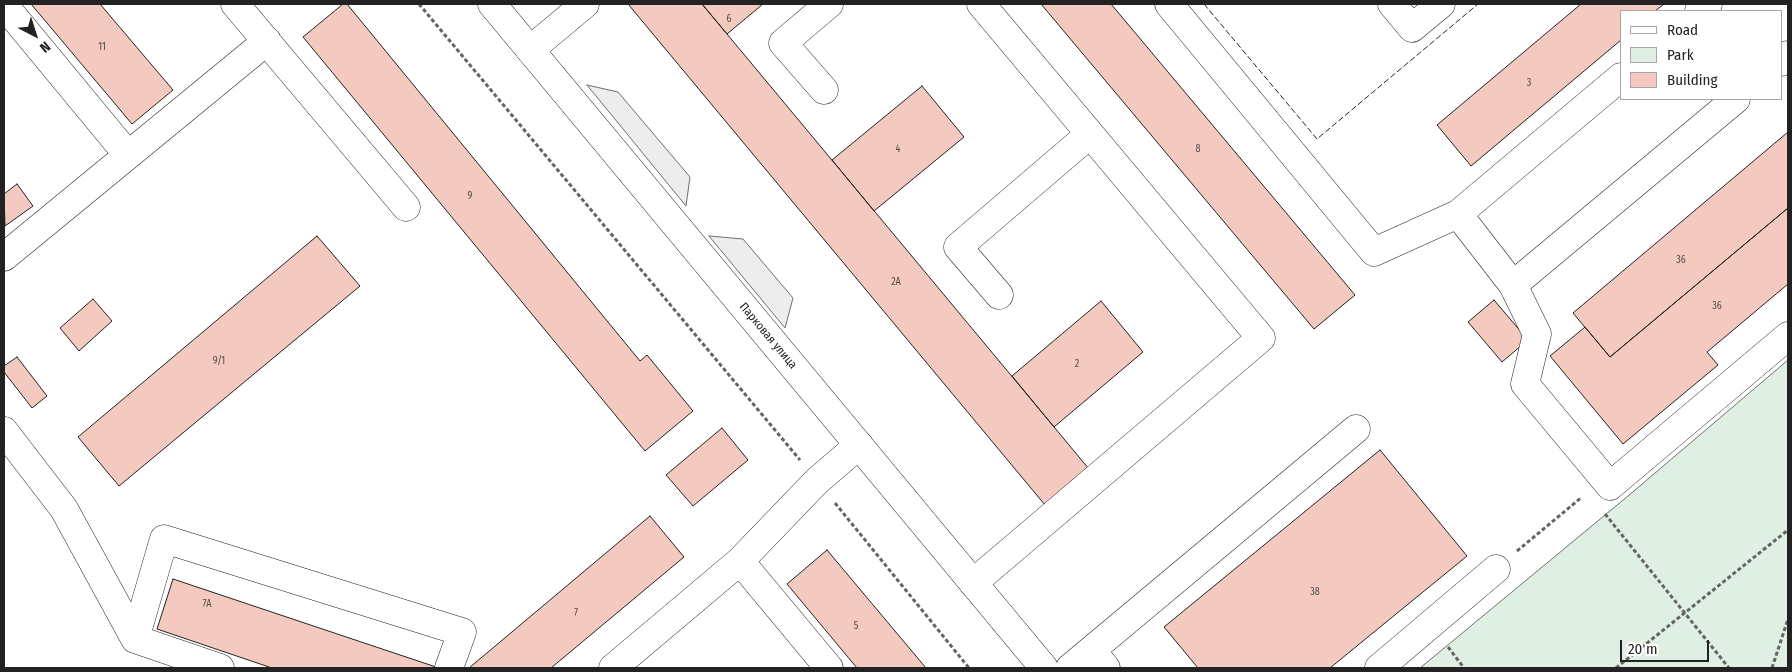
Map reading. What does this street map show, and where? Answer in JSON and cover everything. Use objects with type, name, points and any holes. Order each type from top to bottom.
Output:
[{"type":"main road","points":[[235,4],[406,207]]},
{"type":"main road","name":"Парковая улица","points":[[492,4],[1044,668]]},
{"type":"main road","points":[[530,50],[584,4]]},
{"type":"main road","points":[[824,90],[783,43],[828,4]]},
{"type":"main road","points":[[973,583],[1261,338],[981,4]]},
{"type":"main road","points":[[1169,4],[1374,252],[1458,214],[1620,78]]},
{"type":"main road","points":[[1392,4],[1412,28],[1442,4]]},
{"type":"main road","points":[[4,5],[128,155]]},
{"type":"main road","points":[[4,257],[266,42]]},
{"type":"main road","points":[[1513,285],[1735,100]]},
{"type":"main road","points":[[999,295],[958,247],[1090,134]]},
{"type":"main road","points":[[1458,214],[1513,285],[1537,334],[1525,384],[1596,485],[1610,486],[1788,336]]},
{"type":"main road","points":[[1070,668],[1099,659],[1356,429]]},
{"type":"main road","points":[[4,431],[64,509],[135,639],[220,668]]},
{"type":"main road","points":[[613,668],[740,561],[817,481],[859,445]]},
{"type":"main road","points":[[135,639],[164,539],[462,632],[448,668]]},
{"type":"main road","points":[[740,561],[829,668]]},
{"type":"main road","points":[[1379,668],[1496,569]]},
{"type":"path","points":[[419,4],[817,481],[969,668]]},
{"type":"path","points":[[1496,569],[1596,485],[1729,668]]},
{"type":"path","points":[[1616,668],[1788,530]]},
{"type":"path","points":[[1772,668],[1788,618]]},
{"type":"green space","points":[[1788,360],[1788,668],[1420,668],[1628,496]]},
{"type":"shaded area","points":[[587,85],[618,92],[690,177],[686,206]]},
{"type":"shaded area","points":[[709,236],[743,239],[793,298],[785,328]]},
{"type":"building","points":[[31,4],[100,4],[173,90],[132,124]]},
{"type":"building","points":[[343,4],[347,4],[640,361],[647,355],[693,411],[645,451],[303,37]]},
{"type":"building","points":[[628,4],[702,4],[1089,469],[1045,505]]},
{"type":"building","points":[[702,4],[763,4],[727,34]]},
{"type":"building","points":[[1041,4],[1111,4],[1355,295],[1314,329]]},
{"type":"building","points":[[1581,4],[1664,4],[1656,10],[1620,10],[1620,41],[1471,166],[1437,125]]},
{"type":"building","points":[[922,86],[964,137],[874,211],[832,160]]},
{"type":"building","points":[[1788,132],[1788,208],[1610,357],[1573,313]]},
{"type":"building","points":[[17,184],[33,206],[5,226],[4,194]]},
{"type":"building","points":[[1788,208],[1788,284],[1707,352],[1718,365],[1623,444],[1550,356],[1585,327],[1610,357]]},
{"type":"building","points":[[317,236],[360,286],[119,486],[78,437]]},
{"type":"building","points":[[93,299],[112,321],[79,351],[60,328]]},
{"type":"building","points":[[1494,300],[1528,340],[1502,362],[1468,322]]},
{"type":"building","points":[[1101,301],[1143,352],[1054,427],[1012,376]]},
{"type":"building","points":[[17,357],[47,396],[32,408],[4,372],[4,366]]},
{"type":"building","points":[[722,428],[748,460],[693,506],[666,475]]},
{"type":"building","points":[[1380,450],[1467,556],[1330,668],[1198,668],[1164,627]]},
{"type":"building","points":[[650,516],[684,557],[551,668],[469,668]]},
{"type":"building","points":[[827,550],[926,668],[857,668],[787,584]]},
{"type":"building","points":[[173,579],[436,667],[272,668],[157,629]]},
{"type":"fence","points":[[1204,4],[1317,139],[1478,4]]}]
